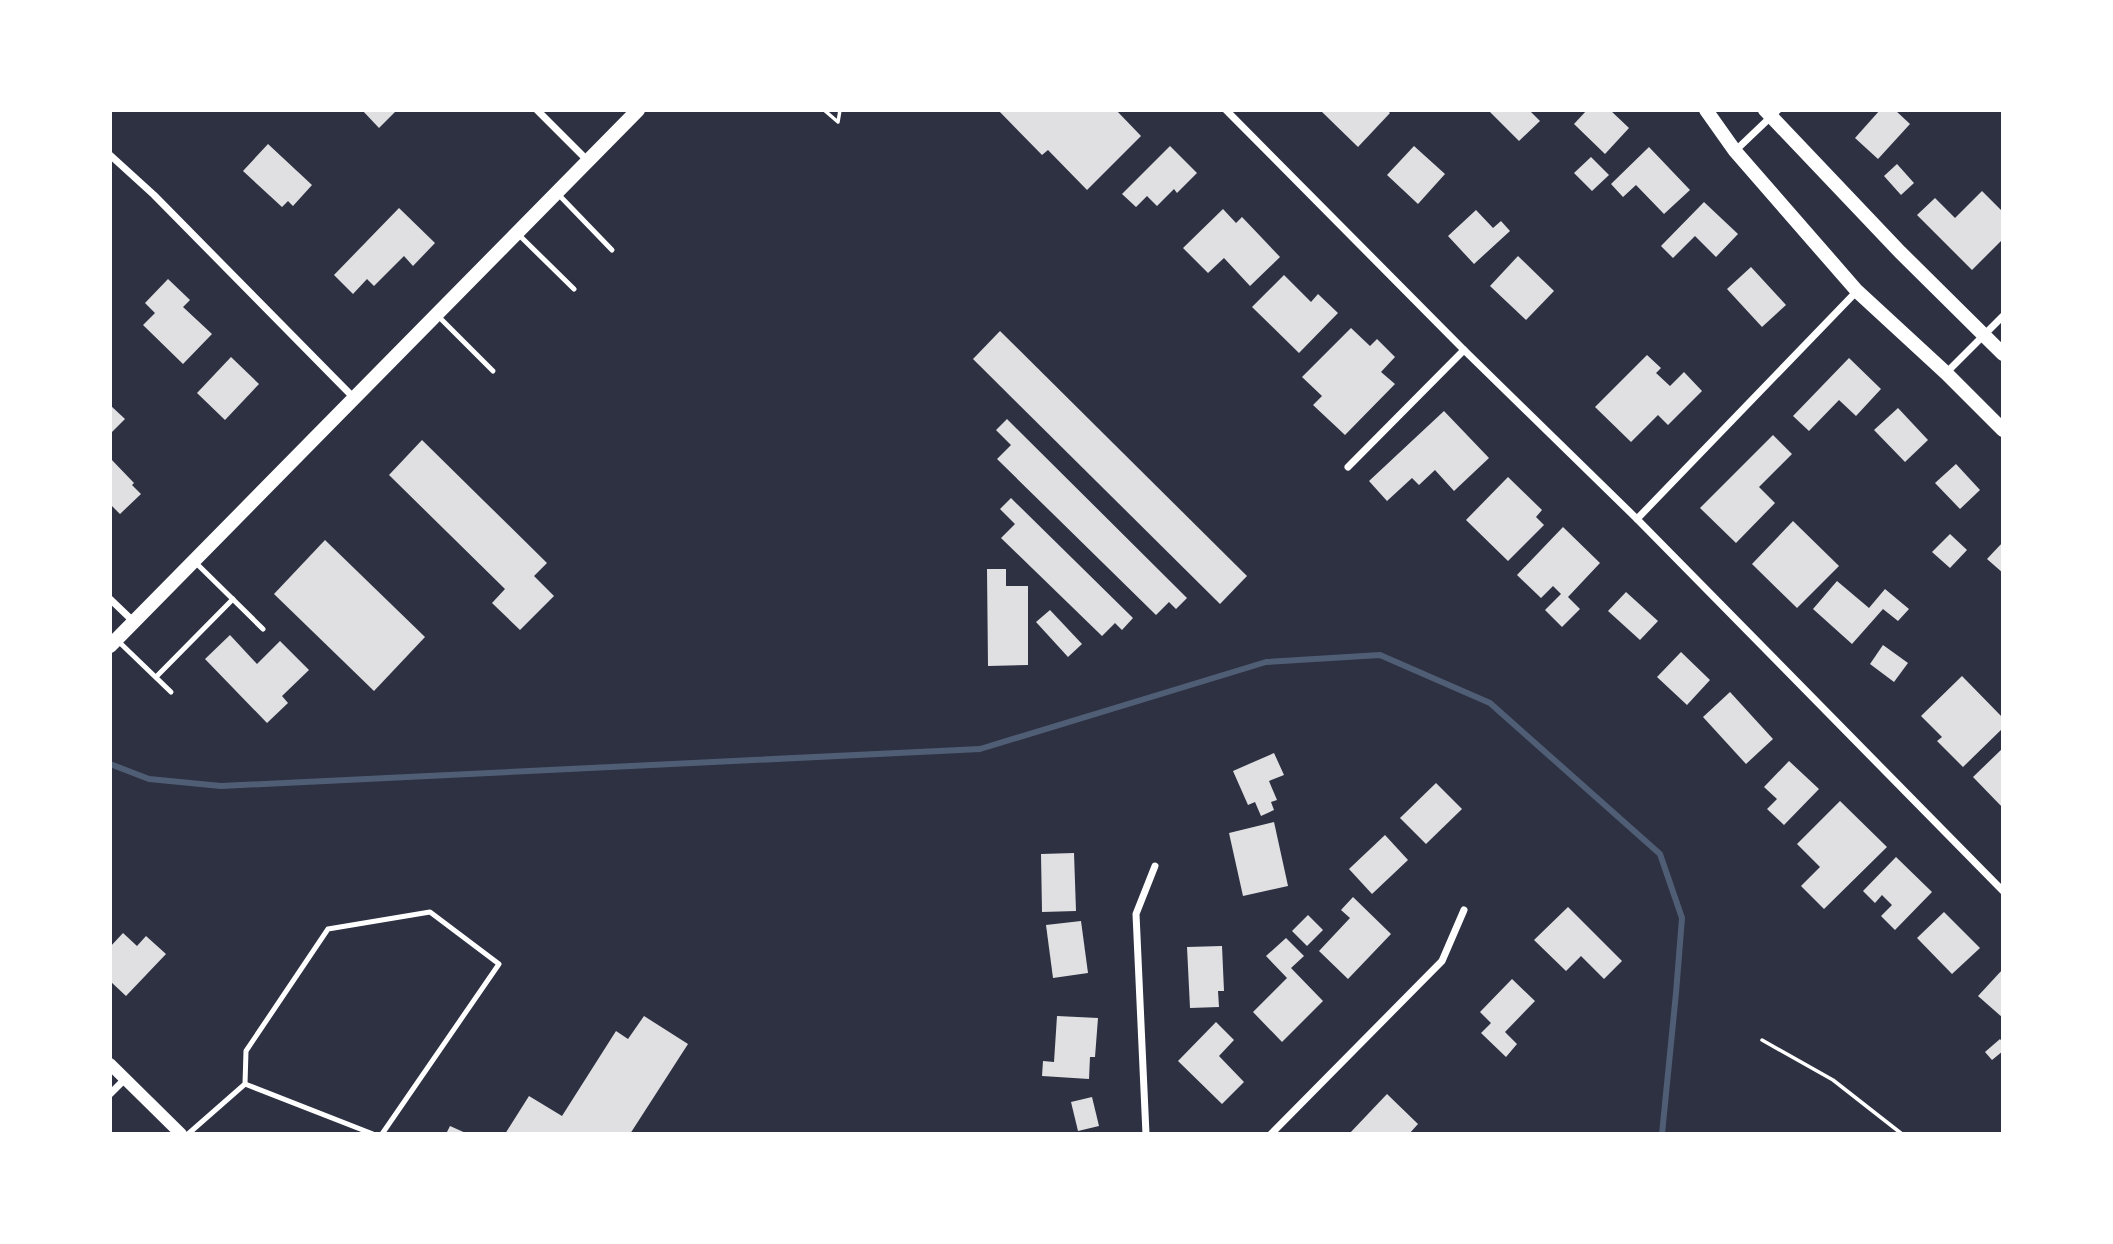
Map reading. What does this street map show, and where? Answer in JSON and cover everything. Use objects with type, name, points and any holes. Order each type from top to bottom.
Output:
[{"type":"main road","points":[[113,643],[638,110]]},
{"type":"main road","points":[[1706,110],[1735,151],[1857,291],[1947,373],[2003,430]]},
{"type":"main road","points":[[1771,113],[1900,253],[2003,354]]},
{"type":"street","points":[[537,110],[588,160]]},
{"type":"street","points":[[1227,110],[1464,350],[1637,519],[2003,891]]},
{"type":"street","points":[[1735,151],[1771,113]]},
{"type":"street","points":[[110,155],[154,195],[355,398]]},
{"type":"street","points":[[1637,519],[1857,291]]},
{"type":"street","points":[[1947,373],[2003,316]]},
{"type":"street","points":[[1348,467],[1464,350]]},
{"type":"street","points":[[110,600],[134,622]]},
{"type":"street","points":[[1146,1134],[1136,914],[1155,866]]},
{"type":"street","points":[[1271,1134],[1442,961],[1464,910]]},
{"type":"street","points":[[110,1064],[181,1134]]},
{"type":"street","points":[[110,1094],[125,1079]]},
{"type":"lane","points":[[556,193],[612,250]]},
{"type":"lane","points":[[517,233],[574,289]]},
{"type":"lane","points":[[437,315],[493,371]]},
{"type":"lane","points":[[194,561],[263,629]]},
{"type":"lane","points":[[156,677],[233,599]]},
{"type":"lane","points":[[113,643],[172,692]]},
{"type":"lane","points":[[188,1134],[245,1084],[246,1051],[328,929],[430,912],[499,964],[382,1134]]},
{"type":"lane","points":[[245,1084],[373,1134]]},
{"type":"path","points":[[824,110],[838,122],[840,110]]},
{"type":"path","points":[[1762,1040],[1833,1080],[1902,1134]]},
{"type":"building","points":[[362,110],[397,110],[379,128]]},
{"type":"building","points":[[998,110],[1116,110],[1141,136],[1087,190],[1048,150],[1042,155]]},
{"type":"building","points":[[1320,110],[1387,110],[1390,113],[1358,147]]},
{"type":"building","points":[[1488,110],[1529,110],[1540,121],[1519,141]]},
{"type":"building","points":[[1587,110],[1610,110],[1629,128],[1605,154],[1574,124]]},
{"type":"building","points":[[1880,110],[1895,110],[1910,124],[1878,159],[1855,138]]},
{"type":"building","points":[[268,144],[312,185],[293,206],[288,201],[282,207],[243,171]]},
{"type":"building","points":[[1170,146],[1197,173],[1177,193],[1174,189],[1157,206],[1147,196],[1136,207],[1122,194]]},
{"type":"building","points":[[1414,146],[1445,174],[1418,204],[1387,175]]},
{"type":"building","points":[[1649,147],[1690,190],[1664,214],[1636,185],[1623,197],[1611,184]]},
{"type":"building","points":[[1591,157],[1609,175],[1592,191],[1574,173]]},
{"type":"building","points":[[1897,164],[1914,183],[1901,195],[1884,176]]},
{"type":"building","points":[[1982,191],[2003,212],[2003,239],[1972,270],[1917,215],[1935,198],[1955,218]]},
{"type":"building","points":[[1704,202],[1738,234],[1716,257],[1695,236],[1673,258],[1661,246]]},
{"type":"building","points":[[399,208],[435,243],[413,266],[404,256],[374,286],[367,279],[353,294],[334,275]]},
{"type":"building","points":[[1223,209],[1236,223],[1242,217],[1280,257],[1250,286],[1224,258],[1208,273],[1183,248]]},
{"type":"building","points":[[1476,210],[1493,228],[1501,221],[1510,231],[1474,264],[1448,236]]},
{"type":"building","points":[[1518,256],[1554,291],[1526,320],[1490,286]]},
{"type":"building","points":[[1751,267],[1786,305],[1762,327],[1727,289]]},
{"type":"building","points":[[1284,275],[1311,302],[1318,294],[1338,313],[1299,353],[1252,307]]},
{"type":"building","points":[[168,279],[190,300],[183,307],[212,334],[183,364],[143,325],[155,313],[145,303]]},
{"type":"building","points":[[1351,328],[1370,346],[1377,339],[1395,357],[1381,372],[1395,384],[1345,435],[1313,405],[1322,396],[1302,377]]},
{"type":"building","points":[[1000,331],[1247,576],[1220,604],[973,359]]},
{"type":"building","points":[[1647,355],[1661,368],[1656,373],[1670,386],[1684,372],[1702,391],[1668,425],[1658,415],[1631,442],[1595,407]]},
{"type":"building","points":[[231,357],[259,384],[225,420],[197,393]]},
{"type":"building","points":[[1849,358],[1881,389],[1856,416],[1839,400],[1809,431],[1793,416]]},
{"type":"building","points":[[110,405],[125,419],[110,434]]},
{"type":"building","points":[[1898,408],[1928,440],[1905,462],[1874,430]]},
{"type":"building","points":[[1444,411],[1489,458],[1454,491],[1435,470],[1419,485],[1412,478],[1387,501],[1369,481]]},
{"type":"building","points":[[1007,419],[1187,598],[1176,609],[1169,602],[1156,615],[997,459],[1011,445],[996,430]]},
{"type":"building","points":[[1773,435],[1792,454],[1759,487],[1775,503],[1736,543],[1700,508]]},
{"type":"building","points":[[422,440],[547,563],[534,576],[554,596],[520,630],[492,603],[505,589],[389,475]]},
{"type":"building","points":[[110,458],[141,494],[120,514],[110,504]]},
{"type":"building","points":[[1956,464],[1980,490],[1960,509],[1935,483]]},
{"type":"building","points":[[1508,477],[1542,510],[1536,517],[1544,525],[1508,561],[1466,520]]},
{"type":"building","points":[[1011,498],[1133,618],[1122,630],[1115,623],[1102,636],[1001,538],[1015,524],[1000,509]]},
{"type":"building","points":[[1793,521],[1839,566],[1797,608],[1752,564]]},
{"type":"building","points":[[1563,527],[1600,563],[1568,597],[1580,609],[1562,627],[1545,610],[1561,594],[1553,586],[1541,598],[1517,575]]},
{"type":"building","points":[[1950,534],[1967,550],[1950,568],[1932,552]]},
{"type":"building","points":[[325,540],[425,637],[374,691],[274,594]]},
{"type":"building","points":[[2003,542],[2003,573],[1987,559]]},
{"type":"building","points":[[987,569],[1006,569],[1006,586],[1028,586],[1028,665],[988,666]]},
{"type":"building","points":[[1837,581],[1869,608],[1885,589],[1909,609],[1898,621],[1883,609],[1852,644],[1813,609]]},
{"type":"building","points":[[1626,592],[1658,621],[1640,640],[1608,611]]},
{"type":"building","points":[[1050,610],[1082,644],[1068,657],[1036,622]]},
{"type":"building","points":[[230,635],[257,664],[280,641],[309,670],[282,696],[288,703],[267,723],[205,659]]},
{"type":"building","points":[[1883,645],[1908,663],[1894,682],[1870,664]]},
{"type":"building","points":[[1681,652],[1710,680],[1687,705],[1657,677]]},
{"type":"building","points":[[1962,676],[2003,718],[2003,728],[1963,767],[1937,741],[1942,737],[1921,716]]},
{"type":"building","points":[[1730,692],[1773,739],[1746,764],[1703,717]]},
{"type":"building","points":[[2003,748],[2003,808],[1973,777]]},
{"type":"building","points":[[1274,753],[1284,775],[1269,781],[1277,800],[1271,802],[1274,810],[1261,816],[1255,802],[1248,805],[1233,771]]},
{"type":"building","points":[[1789,761],[1819,789],[1784,825],[1767,809],[1777,799],[1764,787]]},
{"type":"building","points":[[1436,783],[1462,809],[1426,844],[1400,818]]},
{"type":"building","points":[[1840,801],[1887,847],[1824,909],[1801,886],[1820,867],[1797,844]]},
{"type":"building","points":[[1274,822],[1288,886],[1243,896],[1229,833]]},
{"type":"building","points":[[1385,835],[1408,860],[1372,894],[1349,869]]},
{"type":"building","points":[[1074,853],[1076,911],[1042,912],[1041,854]]},
{"type":"building","points":[[1896,857],[1932,892],[1895,930],[1881,916],[1892,905],[1882,895],[1875,903],[1863,891]]},
{"type":"building","points":[[1353,897],[1391,934],[1348,979],[1319,951],[1350,918],[1341,910]]},
{"type":"building","points":[[1568,907],[1622,961],[1604,979],[1581,956],[1566,971],[1534,940]]},
{"type":"building","points":[[1944,912],[1980,948],[1952,974],[1917,938]]},
{"type":"building","points":[[1308,915],[1323,930],[1307,946],[1292,931]]},
{"type":"building","points":[[1081,921],[1088,973],[1053,978],[1046,925]]},
{"type":"building","points":[[123,933],[137,946],[146,936],[166,954],[126,996],[110,981],[110,947]]},
{"type":"building","points":[[1286,938],[1304,956],[1291,968],[1323,1001],[1282,1042],[1253,1012],[1287,978],[1266,956]]},
{"type":"building","points":[[1222,946],[1224,991],[1218,991],[1219,1007],[1190,1008],[1187,947]]},
{"type":"building","points":[[2003,969],[2003,1018],[1978,996]]},
{"type":"building","points":[[1512,979],[1535,1001],[1505,1032],[1517,1044],[1506,1057],[1481,1033],[1491,1023],[1480,1012]]},
{"type":"building","points":[[644,1016],[688,1044],[630,1134],[505,1134],[529,1096],[562,1116],[616,1031],[628,1039]]},
{"type":"building","points":[[1057,1016],[1098,1018],[1095,1057],[1090,1057],[1089,1079],[1042,1076],[1043,1061],[1054,1062]]},
{"type":"building","points":[[1216,1022],[1234,1040],[1219,1056],[1244,1082],[1222,1104],[1178,1061]]},
{"type":"building","points":[[2000,1039],[2003,1051],[1992,1060],[1985,1052]]},
{"type":"building","points":[[1387,1094],[1418,1124],[1409,1134],[1349,1134]]},
{"type":"building","points":[[1092,1097],[1099,1126],[1078,1131],[1071,1102]]},
{"type":"building","points":[[450,1126],[468,1134],[446,1134]]},
{"type":"waterway","points":[[110,764],[149,779],[221,786],[980,749],[1266,662],[1380,655],[1490,703],[1660,854],[1682,918],[1662,1134]]}]
